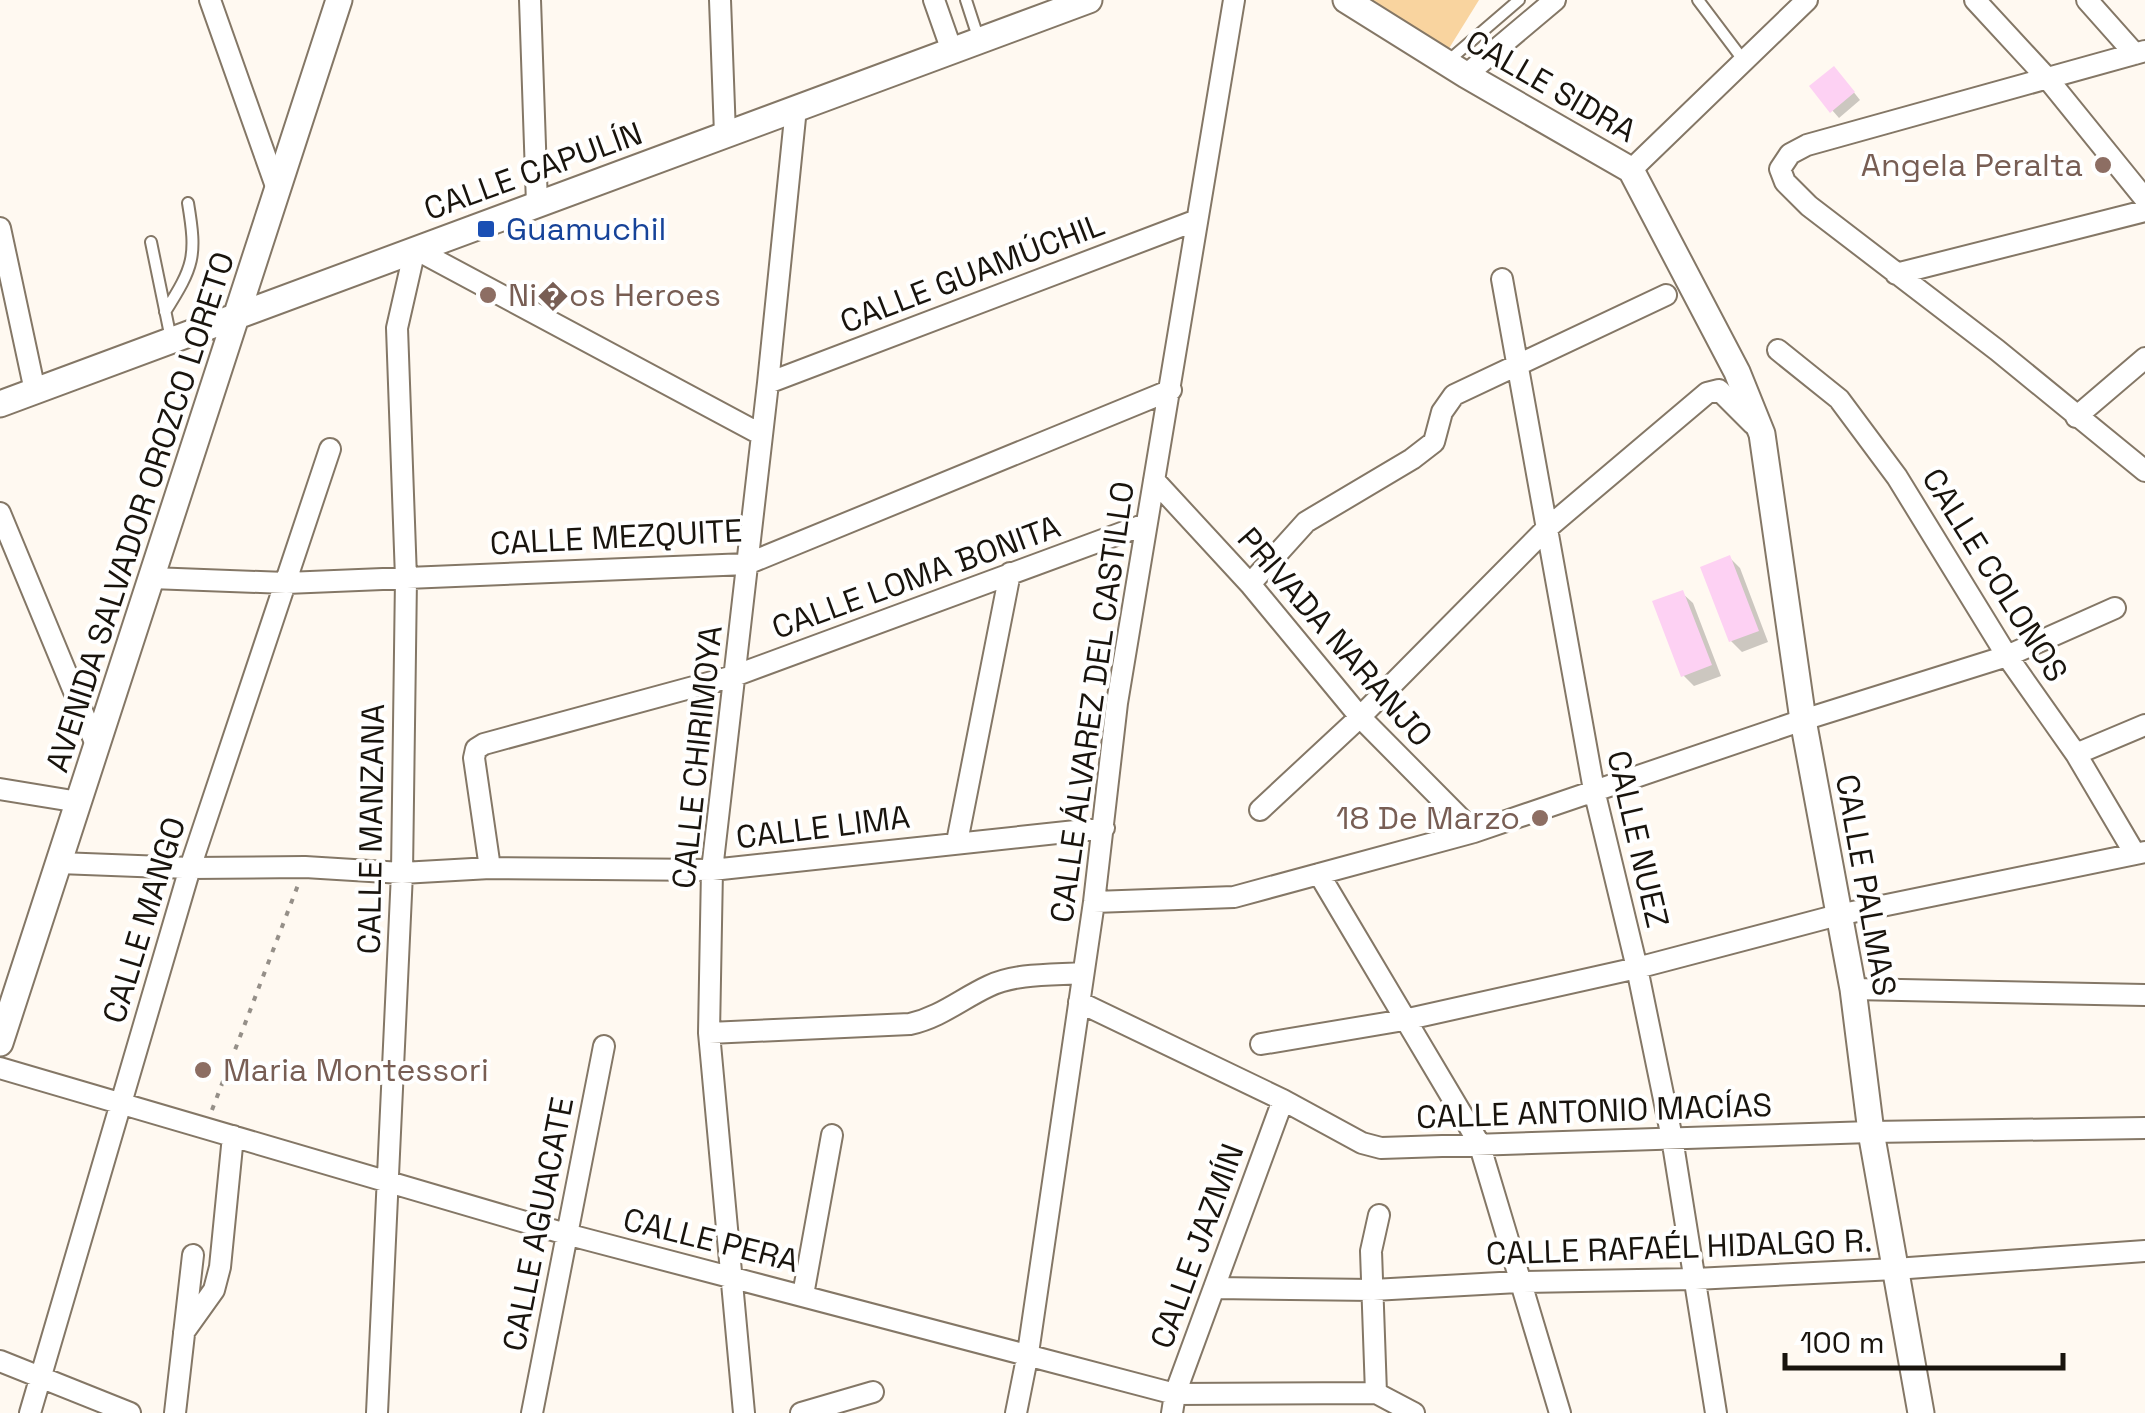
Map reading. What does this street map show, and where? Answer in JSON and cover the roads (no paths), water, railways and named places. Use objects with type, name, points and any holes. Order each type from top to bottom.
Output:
[{"type":"street","points":[[210,0],[278,192]]},
{"type":"street","name":"AVENIDA SALVADOR OROZCO LORETO","points":[[0,1043],[339,0]]},
{"type":"street","points":[[530,0],[537,204]]},
{"type":"street","points":[[720,0],[725,134]]},
{"type":"street","points":[[934,0],[952,50]]},
{"type":"street","name":"CALLE CAPULÍN","points":[[0,404],[1089,0]]},
{"type":"street","name":"CALLE ÁLVAREZ DEL CASTILLO","points":[[1016,1413],[1094,902],[1116,702],[1234,0]]},
{"type":"street","name":"CALLE SIDRA","points":[[1346,0],[1631,170],[1737,372]]},
{"type":"street","points":[[1456,69],[1555,0]]},
{"type":"street","points":[[1631,170],[1807,0]]},
{"type":"street","points":[[1974,0],[2047,78],[2145,199]]},
{"type":"street","points":[[2087,0],[2140,52],[1807,145],[1790,154],[1780,170],[1785,182],[1809,206],[1998,350],[2145,471]]},
{"type":"street","name":"CALLE CHIRIMOYA","points":[[744,1413],[709,1033],[712,870],[796,108]]},
{"type":"street","points":[[1896,274],[2145,210]]},
{"type":"street","name":"CALLE GUAMÚCHIL","points":[[768,383],[1197,220]]},
{"type":"street","points":[[0,228],[35,391]]},
{"type":"street","points":[[415,249],[762,434]]},
{"type":"street","name":"CALLE MANZANA","points":[[377,1413],[402,873],[406,578],[397,328],[415,249]]},
{"type":"street","name":"CALLE NUEZ","points":[[1502,279],[1594,790],[1637,968],[1672,1138],[1716,1413]]},
{"type":"street","points":[[1250,584],[1306,522],[1412,460],[1434,442],[1442,412],[1454,394],[1666,295]]},
{"type":"street","name":"CALLE COLONOS","points":[[1778,350],[1840,399],[1897,476],[2008,656],[2140,853]]},
{"type":"street","points":[[2076,418],[2145,358]]},
{"type":"street","name":"CALLE PALMAS","points":[[1737,372],[1762,434],[1803,720],[1853,989],[1871,1132],[1921,1413]]},
{"type":"street","name":"CALLE MEZQUITE","points":[[151,578],[286,583],[747,564],[1171,390]]},
{"type":"street","points":[[1260,810],[1360,717],[1545,530],[1712,390],[1726,394],[1762,434]]},
{"type":"street","name":"CALLE MANGO","points":[[30,1413],[190,868],[330,449]]},
{"type":"street","name":"PRIVADA NARANJO","points":[[1154,480],[1250,584],[1360,717],[1474,832]]},
{"type":"street","points":[[0,512],[98,747]]},
{"type":"street","name":"CALLE LOMA BONITA","points":[[490,868],[474,758],[476,749],[484,744],[734,676],[1146,524]]},
{"type":"street","points":[[957,842],[1010,574]]},
{"type":"street","points":[[1094,902],[1234,897],[1474,832],[1803,720],[2008,656],[2115,608]]},
{"type":"street","points":[[2076,754],[2145,725]]},
{"type":"street","points":[[0,789],[79,802]]},
{"type":"street","name":"CALLE LIMA","points":[[59,863],[306,867],[402,873],[490,868],[712,870],[1104,828]]},
{"type":"street","points":[[1261,1044],[1404,1020],[1637,968],[1838,915],[2140,853]]},
{"type":"street","points":[[1319,874],[1479,1143],[1560,1413]]},
{"type":"street","points":[[709,1033],[910,1024],[933,1019],[990,984],[1032,976],[1084,973]]},
{"type":"street","points":[[1853,989],[2145,994]]},
{"type":"street","name":"CALLE ANTONIO MACÍAS","points":[[1079,1002],[1283,1100],[1362,1143],[1381,1148],[1871,1132],[2145,1128]]},
{"type":"street","name":"CALLE AGUACATE","points":[[532,1413],[604,1046]]},
{"type":"street","name":"CALLE PERA","points":[[0,1068],[566,1234],[1028,1353],[1173,1404],[1376,1394],[1414,1413]]},
{"type":"street","name":"CALLE JAZMÍN","points":[[1173,1404],[1283,1100]]},
{"type":"street","points":[[803,1295],[832,1135]]},
{"type":"street","points":[[184,1332],[214,1290],[220,1268],[232,1136]]},
{"type":"street","points":[[1376,1394],[1371,1251],[1379,1215]]},
{"type":"street","name":"CALLE RAFAÉL HIDALGO R.","points":[[1214,1288],[1374,1290],[1518,1282],[1695,1279],[2145,1251]]},
{"type":"street","points":[[175,1413],[193,1255]]},
{"type":"street","points":[[0,1362],[130,1413]]},
{"type":"street","points":[[801,1413],[874,1392]]},
{"type":"lane","points":[[966,0],[980,40]]},
{"type":"lane","points":[[1456,69],[1520,0]]},
{"type":"lane","points":[[1698,0],[1744,61]]},
{"type":"lane","points":[[165,312],[189,274],[193,260],[188,203]]},
{"type":"lane","points":[[150,242],[171,340]]},
{"type":"place","name":"Angela Peralta","points":[[2103,165]]},
{"type":"place","name":"Guamuchil","points":[[486,229]]},
{"type":"place","name":"Ni�os Heroes","points":[[488,295]]},
{"type":"place","name":"18 De Marzo","points":[[1540,818]]},
{"type":"place","name":"Maria Montessori","points":[[203,1070]]}]
